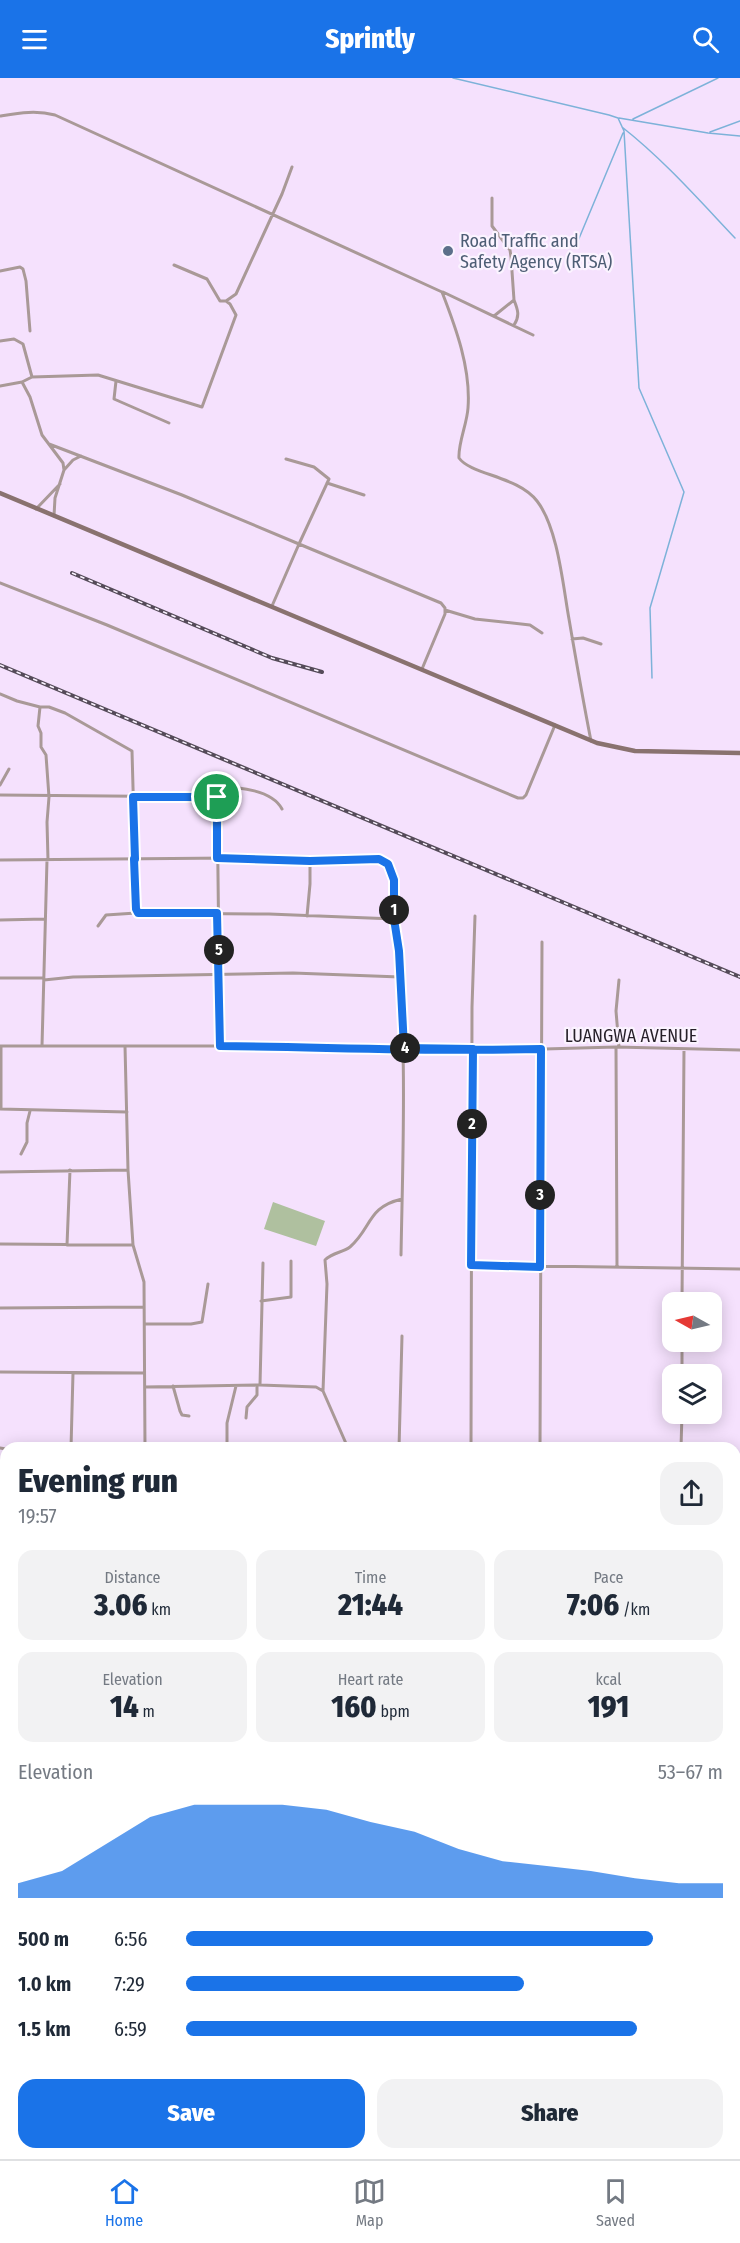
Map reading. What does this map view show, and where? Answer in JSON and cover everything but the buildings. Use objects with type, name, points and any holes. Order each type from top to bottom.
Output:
[{"type":"main road","points":[[0,493],[591,741],[635,751],[740,753]]},
{"type":"street","points":[[0,116],[31,111],[43,111],[55,115],[533,335]]},
{"type":"street","points":[[174,265],[207,279],[220,301],[226,301],[236,294],[292,167]]},
{"type":"street","points":[[492,198],[492,226],[510,250],[514,300],[519,310],[514,325]]},
{"type":"street","points":[[0,271],[20,267],[23,269],[30,331]]},
{"type":"street","points":[[442,292],[467,375],[467,423],[458,452],[459,458],[469,465],[525,489],[544,510],[560,566],[591,741]]},
{"type":"street","points":[[494,316],[514,300]]},
{"type":"street","points":[[0,386],[22,382],[32,377],[98,375],[202,407],[236,315],[226,301]]},
{"type":"street","points":[[0,341],[14,339],[23,344],[32,377]]},
{"type":"street","points":[[116,381],[114,399],[169,423]]},
{"type":"street","points":[[22,382],[30,397],[42,435],[63,463],[64,470]]},
{"type":"street","points":[[49,444],[441,603],[445,609],[474,619],[530,625],[542,633]]},
{"type":"street","points":[[54,516],[55,498],[64,470],[73,460],[82,456]]},
{"type":"street","points":[[272,606],[329,479],[314,467],[286,459]]},
{"type":"street","points":[[36,508],[60,483]]},
{"type":"street","points":[[327,483],[364,495]]},
{"type":"street","points":[[0,583],[129,634],[518,798],[526,795],[555,726]]},
{"type":"street","points":[[422,669],[445,609]]},
{"type":"street","points":[[573,639],[583,638],[602,644]]},
{"type":"street","points":[[0,694],[17,701],[49,707],[65,713],[132,751],[134,859],[138,913]]},
{"type":"street","points":[[40,707],[38,726],[41,733],[41,747],[46,755],[49,797],[42,1046]]},
{"type":"street","points":[[0,785],[9,769]]},
{"type":"street","points":[[220,1046],[217,790],[220,786],[247,788],[276,801],[282,809]]},
{"type":"street","points":[[0,795],[217,797]]},
{"type":"street","points":[[0,860],[217,858],[310,861],[364,858],[384,861],[392,871],[394,880],[394,919],[404,1048],[401,1255]]},
{"type":"street","points":[[307,916],[310,861]]},
{"type":"street","points":[[98,926],[106,915],[138,913],[217,913],[394,919]]},
{"type":"street","points":[[471,1442],[475,916]]},
{"type":"street","points":[[0,920],[45,919]]},
{"type":"street","points":[[540,1442],[542,942]]},
{"type":"street","points":[[0,978],[293,973],[400,977]]},
{"type":"street","points":[[617,1267],[618,1047],[616,1011],[618,980]]},
{"type":"street","points":[[0,1046],[0,1109],[127,1112]]},
{"type":"street","name":"LUANGWA AVENUE","points":[[0,1046],[473,1049],[618,1047],[740,1050]]},
{"type":"street","points":[[126,1046],[128,1170],[134,1245],[144,1282],[145,1442]]},
{"type":"street","points":[[682,1292],[684,1049]]},
{"type":"street","points":[[21,1154],[27,1142],[27,1123],[31,1111]]},
{"type":"street","points":[[67,1245],[70,1170]]},
{"type":"street","points":[[0,1172],[128,1170]]},
{"type":"street","points":[[345,1442],[323,1391],[327,1294],[325,1260],[334,1252],[347,1249],[353,1244],[381,1207],[402,1200]]},
{"type":"street","points":[[0,1244],[134,1245]]},
{"type":"street","points":[[261,1301],[291,1297],[291,1261]]},
{"type":"street","points":[[246,1418],[248,1407],[258,1395],[259,1386],[263,1263]]},
{"type":"street","points":[[471,1265],[740,1269]]},
{"type":"street","points":[[145,1324],[202,1322],[208,1284]]},
{"type":"street","points":[[0,1308],[144,1306]]},
{"type":"street","points":[[399,1442],[402,1336]]},
{"type":"street","points":[[0,1372],[144,1372]]},
{"type":"street","points":[[71,1442],[73,1373]]},
{"type":"street","points":[[173,1386],[180,1411],[183,1415],[189,1416]]},
{"type":"street","points":[[227,1442],[227,1423],[236,1386]]},
{"type":"street","points":[[144,1387],[310,1386],[323,1391]]},
{"type":"street","points":[[681,1442],[682,1424]]},
{"type":"green space","points":[[273,1202],[325,1221],[316,1246],[264,1229]]},
{"type":"waterway","points":[[453,78],[609,115],[618,118],[624,131],[639,388],[684,492],[650,608],[652,678]]},
{"type":"waterway","points":[[633,119],[718,78]]},
{"type":"waterway","points":[[619,118],[740,136]]},
{"type":"waterway","points":[[710,132],[740,121]]},
{"type":"waterway","points":[[622,127],[667,167],[735,238]]},
{"type":"waterway","points":[[575,248],[623,133]]},
{"type":"railway","points":[[72,573],[272,658],[322,672]]},
{"type":"railway","points":[[0,665],[740,977]]},
{"type":"place","name":"Road Traffic and Safety Agency (RTSA)","points":[[448,251]]},
{"type":"route","points":[[217,797],[133,797],[136,912],[217,913],[220,1046],[404,1048],[473,1049],[507,1050],[541,1049],[540,1267],[471,1265],[473,1049],[404,1048],[399,951],[394,919],[394,880],[388,864],[379,859],[364,858],[310,861],[217,858],[217,797]]}]
